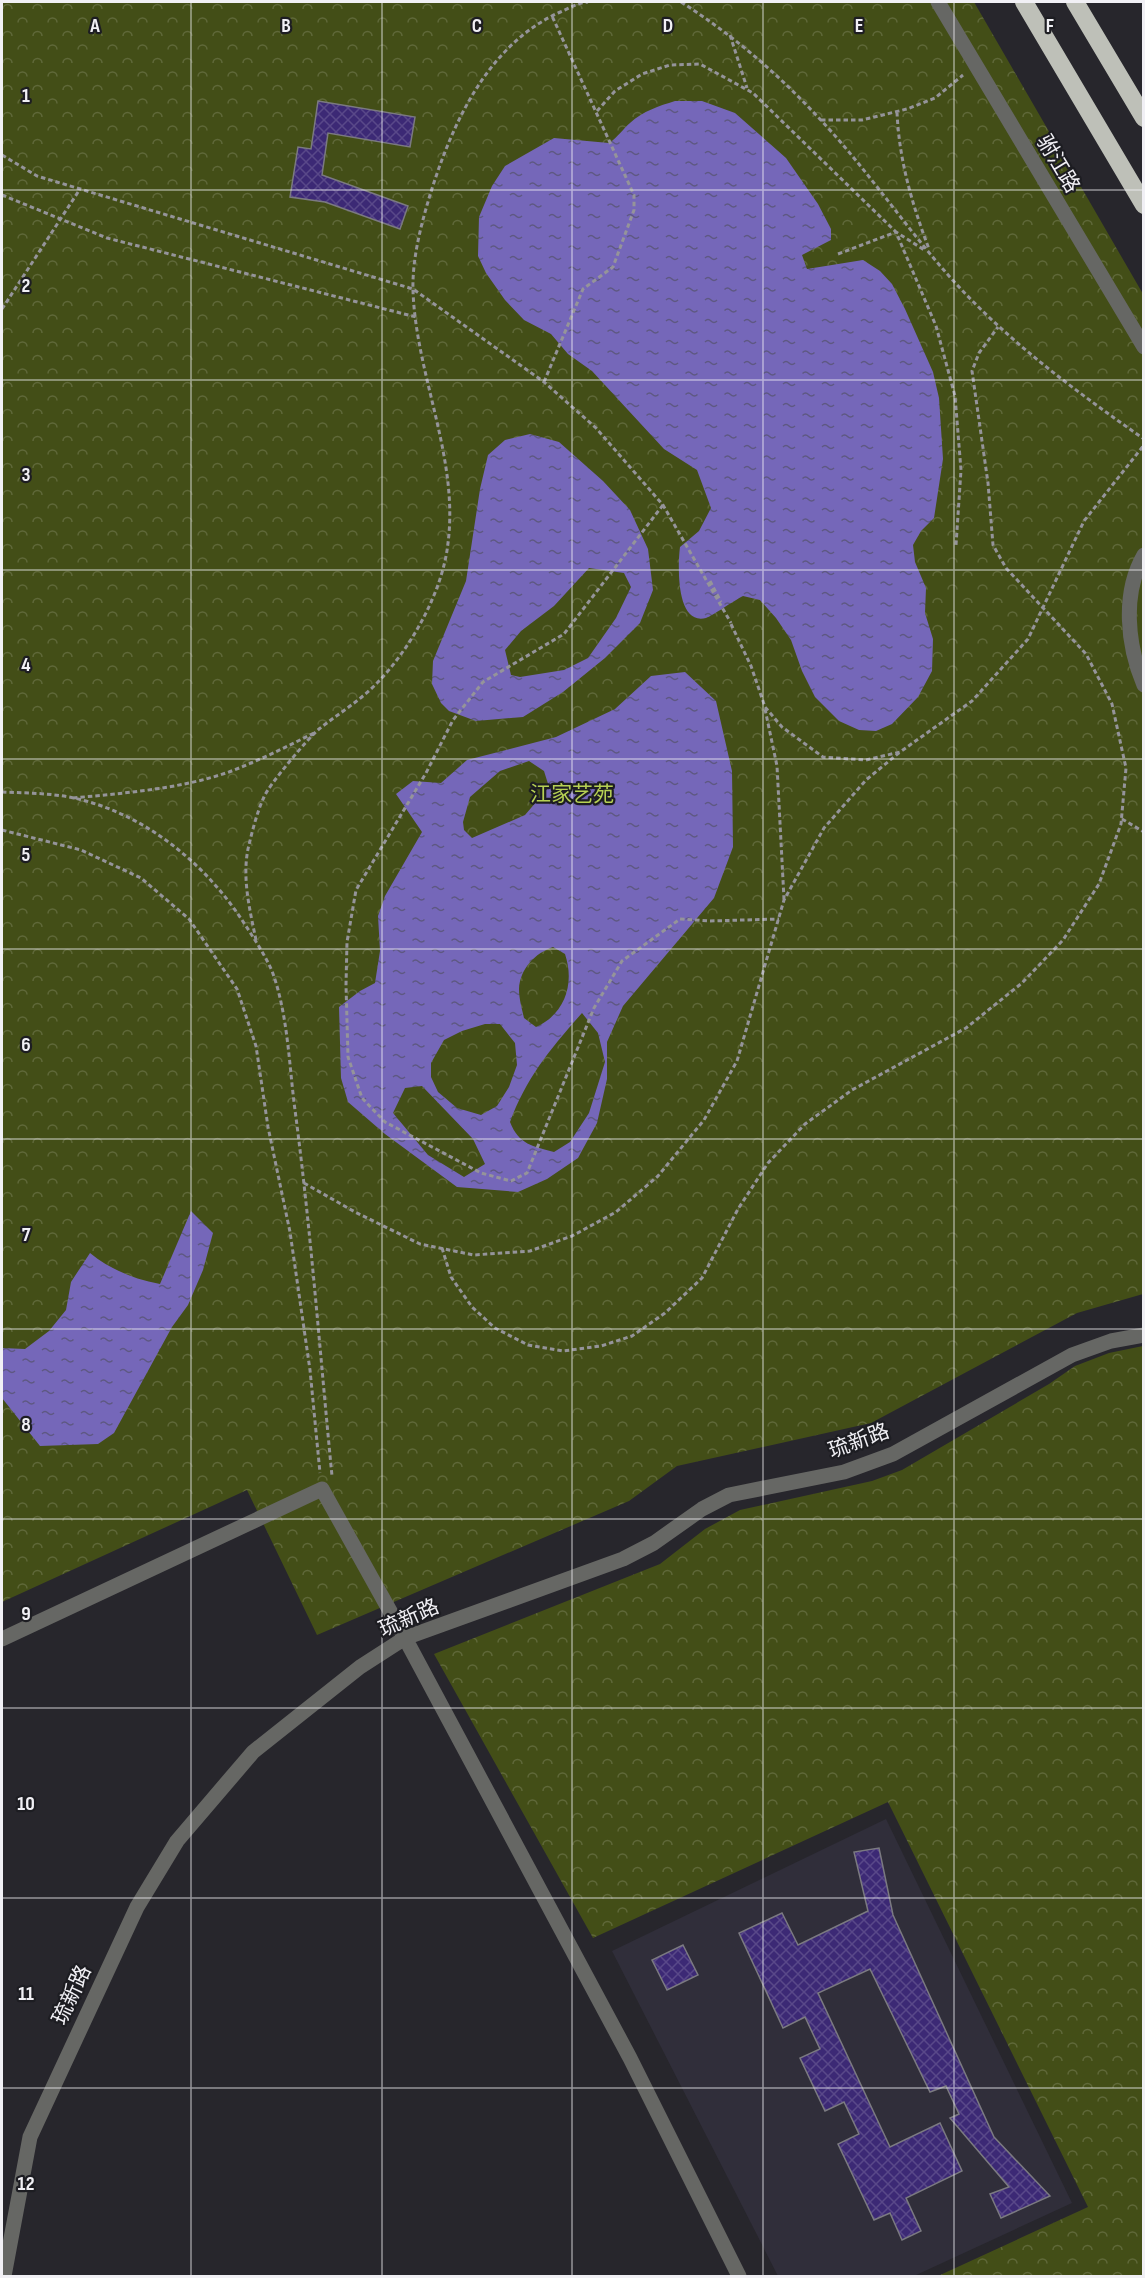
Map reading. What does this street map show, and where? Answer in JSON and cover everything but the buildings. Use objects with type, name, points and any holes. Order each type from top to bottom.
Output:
[{"type":"highway","points":[[1024,2],[1143,206]]},
{"type":"highway","points":[[1075,2],[1143,118]]},
{"type":"street","name":"驸江路","points":[[938,2],[1143,347]]},
{"type":"street","points":[[1142,565],[1131,591],[1130,633],[1143,685]]},
{"type":"street","name":"琉新路","points":[[4,2277],[30,2137],[137,1906],[177,1841],[253,1752],[360,1667],[405,1638],[623,1559],[654,1543],[702,1509],[729,1496],[844,1472],[868,1464],[892,1454],[1072,1356],[1111,1341],[1143,1335]]},
{"type":"street","points":[[2,1639],[322,1489],[405,1638],[630,2058],[739,2277]]},
{"type":"path","points":[[256,942],[246,890],[247,851],[264,795],[315,732],[377,683],[406,649],[434,597],[448,544],[449,489],[416,317],[413,289],[420,230],[444,152],[471,96],[507,50],[541,21],[588,2]]},
{"type":"path","points":[[681,2],[756,55],[821,120],[930,253],[998,327],[1077,392],[1143,439]]},
{"type":"path","points":[[544,382],[583,288],[613,267],[634,210],[634,195],[552,16]]},
{"type":"path","points":[[730,35],[748,90]]},
{"type":"path","points":[[597,111],[615,91],[642,74],[670,65],[700,64],[748,90],[896,232],[930,253]]},
{"type":"path","points":[[821,120],[862,120],[897,112],[934,98],[975,65]]},
{"type":"path","points":[[897,112],[898,140],[914,208],[930,253]]},
{"type":"path","points":[[2,155],[37,176],[413,289],[544,382],[596,428],[663,505],[718,595],[751,666],[765,707],[777,766],[784,900]]},
{"type":"path","points":[[2,309],[80,189]]},
{"type":"path","points":[[2,195],[107,238],[416,317]]},
{"type":"path","points":[[838,254],[896,232]]},
{"type":"path","points":[[896,232],[936,326],[955,396],[961,470],[956,545]]},
{"type":"path","points":[[442,1248],[451,1277],[472,1307],[495,1328],[528,1345],[563,1352],[601,1346],[632,1335],[665,1313],[702,1278],[738,1209],[768,1163],[805,1124],[852,1090],[966,1028],[1022,983],[1063,940],[1099,884],[1122,819],[1126,768],[1112,704],[1086,654],[1006,568],[993,545],[988,483],[972,371],[979,353],[998,327]]},
{"type":"path","points":[[304,1183],[355,1212],[420,1244],[474,1255],[530,1251],[572,1236],[616,1212],[658,1176],[704,1120],[737,1061],[784,900],[824,828],[866,780],[900,752],[972,701],[1028,639],[1084,521],[1143,445]]},
{"type":"path","points":[[663,505],[564,634],[483,682],[453,720],[426,773],[356,891],[347,942],[348,1057],[362,1098],[385,1122],[481,1173],[511,1181],[527,1173],[594,1008],[622,961],[680,919],[709,921],[779,919]]},
{"type":"path","points":[[765,707],[782,727],[824,757],[866,760],[900,752]]},
{"type":"path","points":[[72,798],[129,793],[185,783],[228,772],[315,732]]},
{"type":"path","points":[[2,792],[38,793],[72,798],[121,814],[156,834],[209,876],[229,900],[272,972],[281,1004],[304,1183],[332,1486],[322,1489],[310,1370],[291,1232],[268,1127],[256,1046],[237,989],[189,919],[141,878],[81,850],[2,830]]},
{"type":"path","points":[[1122,819],[1143,832]]},
{"type":"shaded area","points":[[886,1819],[1072,2203],[914,2276],[778,2276],[612,1951]]},
{"type":"green space","name":"江家艺苑","points":[[2,2],[974,2],[1143,294],[1143,1294],[1077,1313],[871,1423],[677,1466],[629,1501],[317,1635],[247,1490],[2,1602]]},
{"type":"green space","points":[[1143,1346],[1143,2276],[938,2276],[1088,2207],[888,1802],[593,1938],[434,1654],[660,1564],[705,1529],[740,1510],[872,1481],[902,1470],[1049,1384],[1075,1366],[1109,1353]]},
{"type":"water","points":[[675,101],[702,101],[735,113],[786,158],[818,204],[831,229],[831,240],[802,255],[807,269],[863,260],[880,271],[892,284],[933,372],[939,398],[943,459],[934,518],[921,531],[913,545],[915,562],[926,588],[925,613],[933,639],[932,671],[918,697],[892,724],[876,731],[859,730],[839,721],[815,697],[802,671],[791,640],[760,600],[743,596],[706,618],[696,618],[689,613],[684,603],[679,579],[680,547],[699,531],[711,508],[697,470],[664,449],[592,371],[568,354],[551,334],[524,320],[505,300],[486,273],[478,256],[479,217],[492,186],[505,166],[554,138],[609,143],[640,115]]},
{"type":"water","points":[[530,434],[559,442],[603,481],[630,510],[648,549],[653,590],[640,623],[605,658],[563,692],[523,717],[476,721],[449,711],[441,703],[432,684],[433,661],[466,581],[480,489],[488,455],[505,440]],"holes":[[[589,568],[624,573],[631,587],[616,618],[588,658],[564,670],[520,677],[511,675],[505,650],[521,631],[554,606]]]},
{"type":"water","points":[[685,672],[716,701],[732,771],[733,847],[714,898],[623,1006],[607,1042],[607,1079],[597,1123],[578,1158],[547,1179],[518,1192],[457,1187],[385,1134],[348,1102],[341,1078],[339,1007],[375,983],[380,951],[378,916],[385,896],[422,832],[396,794],[413,781],[441,783],[467,760],[556,737],[615,709],[651,676]],"holes":[[[529,761],[544,771],[549,787],[525,815],[472,838],[464,830],[463,822],[470,797],[500,771]],[[553,947],[565,954],[568,965],[568,987],[561,1006],[546,1021],[536,1027],[524,1018],[519,989],[525,969],[540,953]],[[582,1013],[598,1033],[605,1062],[589,1113],[570,1142],[554,1152],[522,1140],[510,1122],[532,1077]],[[485,1024],[500,1024],[515,1043],[517,1065],[509,1087],[497,1106],[481,1115],[457,1108],[438,1092],[431,1077],[431,1063],[444,1040],[462,1031]],[[422,1086],[473,1139],[485,1164],[464,1177],[428,1155],[393,1113],[405,1088]]]},
{"type":"water","points":[[191,1211],[213,1233],[203,1270],[188,1305],[172,1327],[114,1433],[98,1444],[40,1446],[2,1398],[2,1348],[25,1349],[49,1331],[66,1310],[71,1282],[90,1253],[123,1273],[160,1284]]}]
